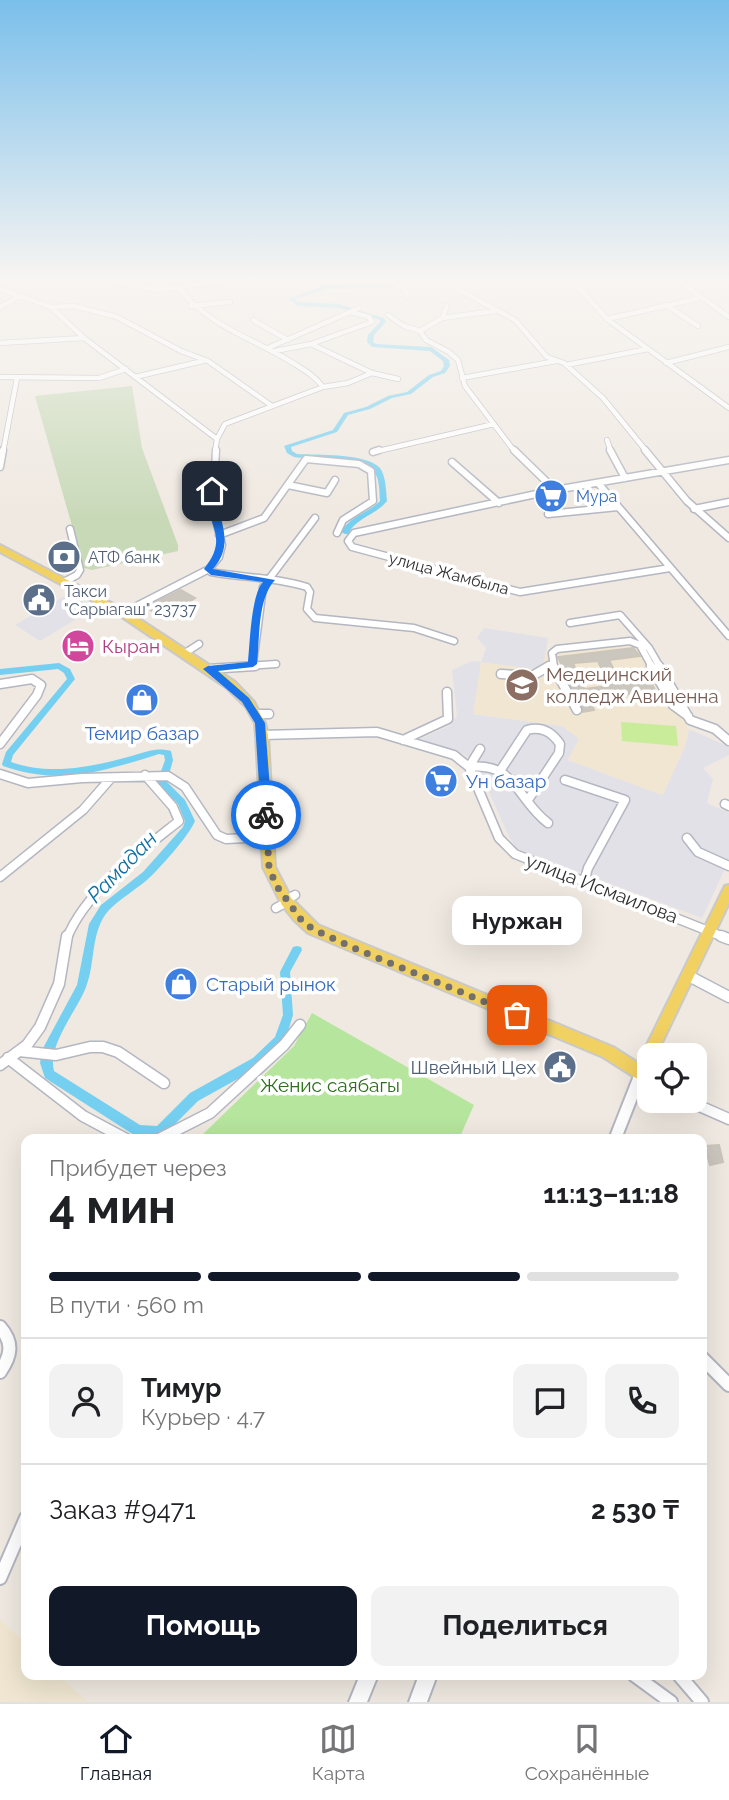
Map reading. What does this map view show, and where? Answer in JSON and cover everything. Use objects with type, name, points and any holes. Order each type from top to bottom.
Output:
[{"type":"main road","points":[[2,553],[38,568],[123,612],[231,685],[256,714],[262,735],[269,867],[286,901],[302,921],[313,929],[397,967],[608,1052],[637,1071]]},
{"type":"main road","points":[[655,1043],[729,890]]},
{"type":"street","points":[[112,358],[217,439]]},
{"type":"street","points":[[198,358],[203,361]]},
{"type":"street","points":[[286,358],[314,377],[323,387]]},
{"type":"street","points":[[341,358],[372,373],[398,379]]},
{"type":"street","points":[[456,358],[462,378],[494,424],[530,469],[555,490]]},
{"type":"street","points":[[550,358],[566,365],[612,407],[694,509],[728,536]]},
{"type":"street","points":[[566,365],[600,358]]},
{"type":"street","points":[[660,358],[729,408]]},
{"type":"street","points":[[666,363],[684,358]]},
{"type":"street","points":[[135,377],[208,361],[272,406]]},
{"type":"street","points":[[462,378],[556,361]]},
{"type":"street","points":[[0,377],[99,377],[127,369]]},
{"type":"street","points":[[123,612],[209,569],[222,551],[212,491],[217,439],[225,424],[323,387],[348,383],[372,373]]},
{"type":"street","points":[[0,467],[17,378]]},
{"type":"street","points":[[373,452],[494,424]]},
{"type":"street","points":[[607,440],[613,459],[625,478]]},
{"type":"street","points":[[219,535],[264,518],[306,459],[366,467],[371,471],[371,504],[343,520],[337,533]]},
{"type":"street","points":[[452,462],[499,503],[555,490],[729,460]]},
{"type":"street","points":[[324,472],[329,461]]},
{"type":"street","points":[[288,485],[327,494],[335,480]]},
{"type":"street","points":[[598,484],[729,636]]},
{"type":"street","points":[[694,509],[729,502]]},
{"type":"street","name":"улица Жамбыла","points":[[499,503],[354,533],[348,541],[352,547],[520,592],[670,568]]},
{"type":"street","points":[[548,514],[618,507]]},
{"type":"street","points":[[253,664],[263,587],[315,518]]},
{"type":"street","points":[[64,582],[77,575],[80,570],[70,529]]},
{"type":"street","points":[[209,569],[211,572],[238,578],[270,580],[309,589],[307,610],[315,618],[414,628],[454,641]]},
{"type":"street","points":[[570,623],[620,615],[649,648],[688,716]]},
{"type":"street","points":[[576,710],[552,664],[552,653],[557,649],[637,642],[673,705],[695,723],[715,729],[729,741]]},
{"type":"street","points":[[185,653],[199,644]]},
{"type":"street","points":[[208,669],[276,664]]},
{"type":"street","points":[[501,674],[532,676],[552,664]]},
{"type":"street","points":[[0,684],[32,679],[41,685],[37,695],[0,744]]},
{"type":"street","points":[[403,740],[448,719],[447,692]]},
{"type":"street","points":[[256,714],[269,714]]},
{"type":"street","points":[[500,771],[527,730],[541,729],[554,735],[560,744],[559,753],[527,800]]},
{"type":"street","points":[[262,735],[360,731],[384,734],[454,755],[471,771]]},
{"type":"street","points":[[471,771],[480,749]]},
{"type":"street","points":[[463,777],[485,765],[500,771],[520,789],[533,813],[548,822]]},
{"type":"street","name":"улица Исмаилова","points":[[471,771],[499,838],[507,848],[526,861],[729,939]]},
{"type":"street","points":[[0,774],[28,783],[145,775],[168,776],[185,788],[217,835],[247,842],[267,837]]},
{"type":"street","points":[[117,1134],[83,1116],[4,1062],[33,1038],[40,1027],[60,984],[66,939],[73,922],[123,866],[179,821],[173,807],[145,775]]},
{"type":"street","points":[[0,877],[83,810],[111,778]]},
{"type":"street","points":[[565,779],[625,800],[588,868],[584,882]]},
{"type":"street","points":[[687,838],[698,852],[729,866]]},
{"type":"street","points":[[687,975],[729,997]]},
{"type":"street","points":[[169,1134],[210,1113],[284,1045],[300,1026]]},
{"type":"street","points":[[19,1051],[56,1055],[90,1047],[103,1047],[118,1052],[164,1083]]},
{"type":"street","points":[[617,1134],[637,1093]]},
{"type":"street","points":[[707,1109],[729,1119]]},
{"type":"street","points":[[0,1326],[10,1339],[9,1356],[0,1372]]},
{"type":"street","points":[[707,1363],[729,1385]]},
{"type":"street","points":[[0,1578],[21,1530]]},
{"type":"street","points":[[358,1702],[367,1680]]},
{"type":"street","points":[[418,1702],[426,1680]]},
{"type":"street","points":[[641,1680],[671,1702]]},
{"type":"street","points":[[683,1680],[702,1702]]},
{"type":"shaded area","points":[[68,594],[96,607],[40,641],[15,625]]},
{"type":"shaded area","points":[[484,628],[548,638],[543,670],[473,714],[562,726],[580,739],[568,760],[662,795],[685,747],[689,729],[729,747],[729,755],[703,768],[713,779],[707,803],[729,813],[729,860],[702,918],[517,849],[476,763],[463,754],[420,739],[449,726],[457,716],[452,670],[472,661],[481,662],[486,648],[477,638]]},
{"type":"shaded area","points":[[641,644],[689,729],[685,746],[663,795],[568,760],[579,739],[562,726],[473,714],[481,662],[543,670],[545,652],[552,654]]},
{"type":"shaded area","points":[[0,1619],[21,1639],[21,1680],[64,1680],[88,1702],[0,1702]]},
{"type":"green space","points":[[132,386],[142,448],[178,551],[92,570],[84,568],[35,396]]},
{"type":"green space","points":[[621,722],[676,726],[678,746],[622,741]]},
{"type":"green space","name":"Женис саябагы","points":[[312,1013],[474,1105],[461,1134],[203,1134],[294,1046]]},
{"type":"building","points":[[181,590],[195,598],[164,618],[146,607]]},
{"type":"building","points":[[633,648],[640,656],[609,660],[617,676],[646,672],[656,692],[589,697],[594,710],[583,712],[558,657]],"holes":[[[598,661],[609,686],[584,689],[573,663]]]},
{"type":"building","points":[[719,1145],[723,1162],[710,1165],[707,1146]]},
{"type":"waterway","points":[[345,532],[352,522],[384,501],[377,469],[352,459],[296,456],[289,452],[287,446],[335,431],[346,414],[368,408],[390,397],[409,393],[431,376],[443,372],[447,366],[444,358]]},
{"type":"waterway","name":"Рамадан","points":[[0,672],[59,666],[67,671],[71,679],[9,754],[6,764],[23,770],[62,773],[103,767],[159,751],[168,753],[169,760],[162,783],[182,802],[190,821],[187,829],[146,875],[105,908],[93,927],[82,985],[48,1050],[46,1063],[49,1074],[138,1131],[159,1132],[194,1097],[257,1062],[280,1040],[288,1015],[285,972],[297,950]]},
{"type":"way so far","points":[[266,815],[269,867],[276,885],[302,921],[313,929],[397,967],[517,1015]]},
{"type":"place","name":"Мура","points":[[551,496]]},
{"type":"place","name":"АТФ банк","points":[[64,557]]},
{"type":"place","name":"Такси \"Сарыагаш\" 23737","points":[[39,600]]},
{"type":"place","name":"Кыран","points":[[78,646]]},
{"type":"place","name":"Медецинский колледж Авиценна","points":[[522,685]]},
{"type":"place","name":"Темир базар","points":[[142,700]]},
{"type":"place","name":"Ун базар","points":[[441,781]]},
{"type":"place","name":"Старый рынок","points":[[181,984]]},
{"type":"place","name":"Нуржан","points":[[517,1015]]},
{"type":"place","name":"Швейный Цех","points":[[560,1067]]},
{"type":"route","points":[[212,491],[222,551],[209,569],[211,572],[238,578],[270,580],[263,587],[260,601],[253,664],[208,669],[231,685],[246,700],[260,723],[266,815]]}]
